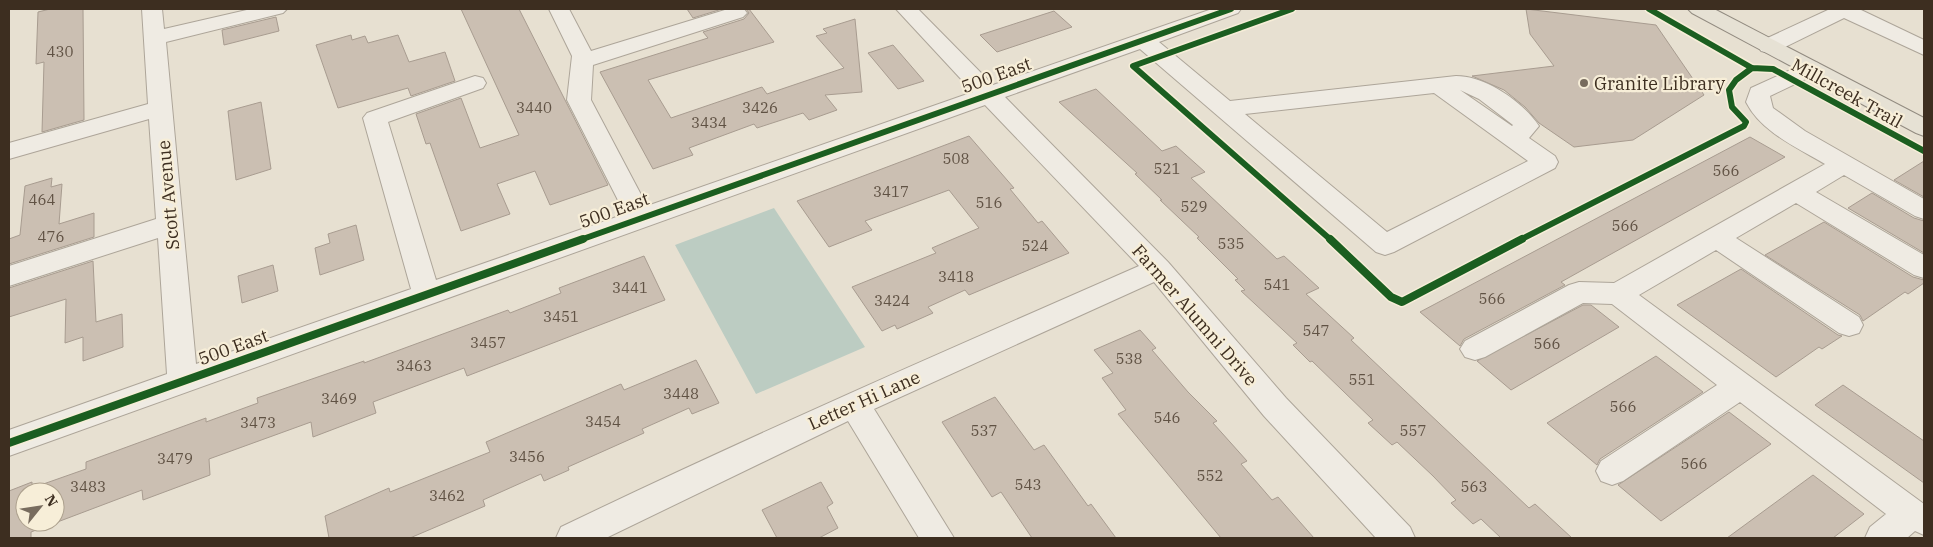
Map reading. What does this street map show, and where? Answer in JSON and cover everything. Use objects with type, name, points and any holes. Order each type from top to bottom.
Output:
[{"type":"main road","points":[[1700,9],[1924,128]]},
{"type":"street","name":"Scott Avenue","points":[[152,9],[183,381]]},
{"type":"street","points":[[155,38],[276,9]]},
{"type":"street","points":[[559,9],[583,56],[579,100],[640,217]]},
{"type":"street","points":[[674,9],[687,28]]},
{"type":"street","name":"Farmer Alumni Drive","points":[[906,9],[1158,269],[1275,407],[1398,538]]},
{"type":"street","points":[[1769,46],[1845,9],[1924,48]]},
{"type":"street","name":"500 East","points":[[9,443],[989,94],[1219,10]]},
{"type":"street","points":[[582,61],[736,13]]},
{"type":"street","points":[[1142,39],[1384,245],[1546,162],[1439,86],[1225,109]]},
{"type":"street","points":[[1810,68],[1759,93],[1758,102],[1763,112],[1788,130],[1924,210]]},
{"type":"street","points":[[426,294],[375,118],[476,83]]},
{"type":"street","points":[[9,151],[161,108]]},
{"type":"street","points":[[1475,350],[1579,292],[1618,294],[1844,164]]},
{"type":"street","points":[[1797,192],[1924,268]]},
{"type":"street","points":[[9,276],[170,224]]},
{"type":"street","points":[[1717,238],[1849,324]]},
{"type":"street","name":"Letter Hi Lane","points":[[572,538],[687,481],[854,404],[1158,269]]},
{"type":"street","points":[[1618,294],[1918,517],[1882,538]]},
{"type":"street","points":[[1612,471],[1740,386]]},
{"type":"street","points":[[854,404],[937,538]]},
{"type":"shaded area","points":[[774,208],[865,347],[756,394],[675,245]]},
{"type":"building","points":[[50,9],[83,9],[84,120],[42,132],[44,62],[36,64],[38,12]]},
{"type":"building","points":[[461,9],[519,9],[608,185],[550,205],[535,171],[497,184],[510,214],[461,231],[430,143],[426,144],[416,114],[461,98],[480,148],[519,135]]},
{"type":"building","points":[[687,9],[722,9],[693,18]]},
{"type":"building","points":[[746,9],[749,9],[774,42],[648,80],[671,118],[762,87],[767,94],[844,68],[816,36],[827,33],[823,29],[855,19],[862,92],[825,95],[837,110],[809,120],[803,113],[757,128],[754,124],[689,148],[693,155],[653,169],[600,72],[708,38],[703,32],[744,19],[749,13]]},
{"type":"building","points":[[1526,9],[1656,25],[1704,95],[1633,140],[1574,147],[1539,123],[1525,107],[1504,90],[1472,76],[1554,66],[1530,34]]},
{"type":"building","points":[[1054,11],[1072,27],[997,52],[980,35]]},
{"type":"building","points":[[276,17],[279,31],[224,45],[222,30]]},
{"type":"building","points":[[351,35],[352,40],[365,36],[368,43],[398,35],[409,62],[445,52],[455,81],[411,96],[408,88],[338,108],[316,45]]},
{"type":"building","points":[[893,45],[924,81],[898,89],[868,53]]},
{"type":"building","points":[[1096,89],[1162,151],[1176,146],[1205,172],[1191,178],[1277,259],[1284,256],[1319,288],[1306,294],[1354,338],[1351,340],[1529,508],[1535,504],[1572,538],[1501,538],[1481,519],[1473,524],[1451,503],[1456,500],[1433,476],[1397,442],[1392,445],[1368,423],[1373,420],[1312,361],[1310,362],[1293,345],[1297,343],[1241,291],[1245,290],[1235,280],[1238,279],[1197,238],[1199,237],[1135,174],[1137,173],[1059,102]]},
{"type":"building","points":[[261,102],[271,169],[236,180],[228,111]]},
{"type":"building","points":[[969,136],[1014,188],[1010,189],[1038,223],[1042,221],[1069,253],[969,295],[965,290],[928,307],[933,313],[897,329],[895,325],[882,331],[852,287],[936,253],[932,248],[979,228],[949,190],[865,221],[872,230],[829,247],[797,201]]},
{"type":"building","points":[[1750,137],[1785,157],[1561,282],[1565,285],[1464,339],[1460,346],[1420,312]]},
{"type":"building","points":[[1924,161],[1924,197],[1894,180]]},
{"type":"building","points":[[52,178],[51,187],[62,184],[59,224],[94,213],[94,237],[9,264],[9,239],[20,235],[25,186]]},
{"type":"building","points":[[1872,193],[1914,218],[1924,221],[1924,253],[1848,208]]},
{"type":"building","points":[[1824,222],[1913,277],[1924,280],[1924,283],[1908,294],[1905,292],[1863,321],[1860,315],[1765,255]]},
{"type":"building","points":[[356,225],[364,260],[320,275],[315,248],[330,243],[328,234]]},
{"type":"building","points":[[644,256],[665,300],[467,376],[464,368],[373,402],[376,413],[313,437],[311,422],[209,459],[210,475],[143,500],[142,490],[65,519],[65,482],[49,482],[86,469],[86,462],[206,418],[206,422],[258,403],[257,398],[364,361],[364,363],[508,310],[510,313],[561,293],[559,288]]},
{"type":"building","points":[[93,261],[96,322],[122,314],[123,347],[83,361],[83,337],[65,343],[66,299],[9,317],[9,288]]},
{"type":"building","points":[[273,265],[278,291],[242,303],[238,276]]},
{"type":"building","points":[[1741,269],[1842,336],[1822,349],[1819,347],[1776,377],[1677,305]]},
{"type":"building","points":[[1583,305],[1591,305],[1619,327],[1511,390],[1477,361]]},
{"type":"building","points":[[1140,330],[1156,348],[1152,350],[1188,392],[1217,421],[1213,423],[1247,461],[1241,464],[1272,500],[1278,497],[1314,538],[1221,538],[1118,414],[1126,410],[1102,378],[1113,373],[1094,350]]},
{"type":"building","points":[[1656,356],[1703,392],[1600,459],[1597,465],[1547,423]]},
{"type":"building","points":[[696,360],[719,403],[692,414],[689,408],[642,429],[644,433],[568,467],[569,470],[544,481],[541,474],[483,500],[485,506],[410,538],[329,538],[325,516],[389,488],[390,492],[490,452],[486,442],[621,384],[624,390]]},
{"type":"building","points":[[1843,385],[1924,441],[1924,483],[1815,405]]},
{"type":"building","points":[[995,397],[1034,450],[1044,445],[1088,506],[1091,504],[1116,538],[1032,538],[1001,492],[992,497],[942,422]]},
{"type":"building","points":[[1729,412],[1771,444],[1661,521],[1618,485]]},
{"type":"building","points":[[1813,475],[1864,514],[1833,538],[1727,538]]},
{"type":"building","points":[[821,482],[833,503],[827,507],[838,528],[819,538],[777,538],[762,510]]},
{"type":"building","points":[[15,489],[15,532],[31,532],[31,538],[9,538],[9,491]]},
{"type":"cycle path","points":[[9,443],[1231,9]]},
{"type":"cycle path","points":[[1292,9],[1133,66],[1300,211],[1391,297],[1402,302],[1744,126],[1746,122],[1732,107],[1729,90],[1736,80],[1752,68]]},
{"type":"cycle path","name":"Millcreek Trail","points":[[1649,9],[1752,68],[1773,69],[1924,151]]},
{"type":"place","name":"Granite Library","points":[[1584,83]]}]
